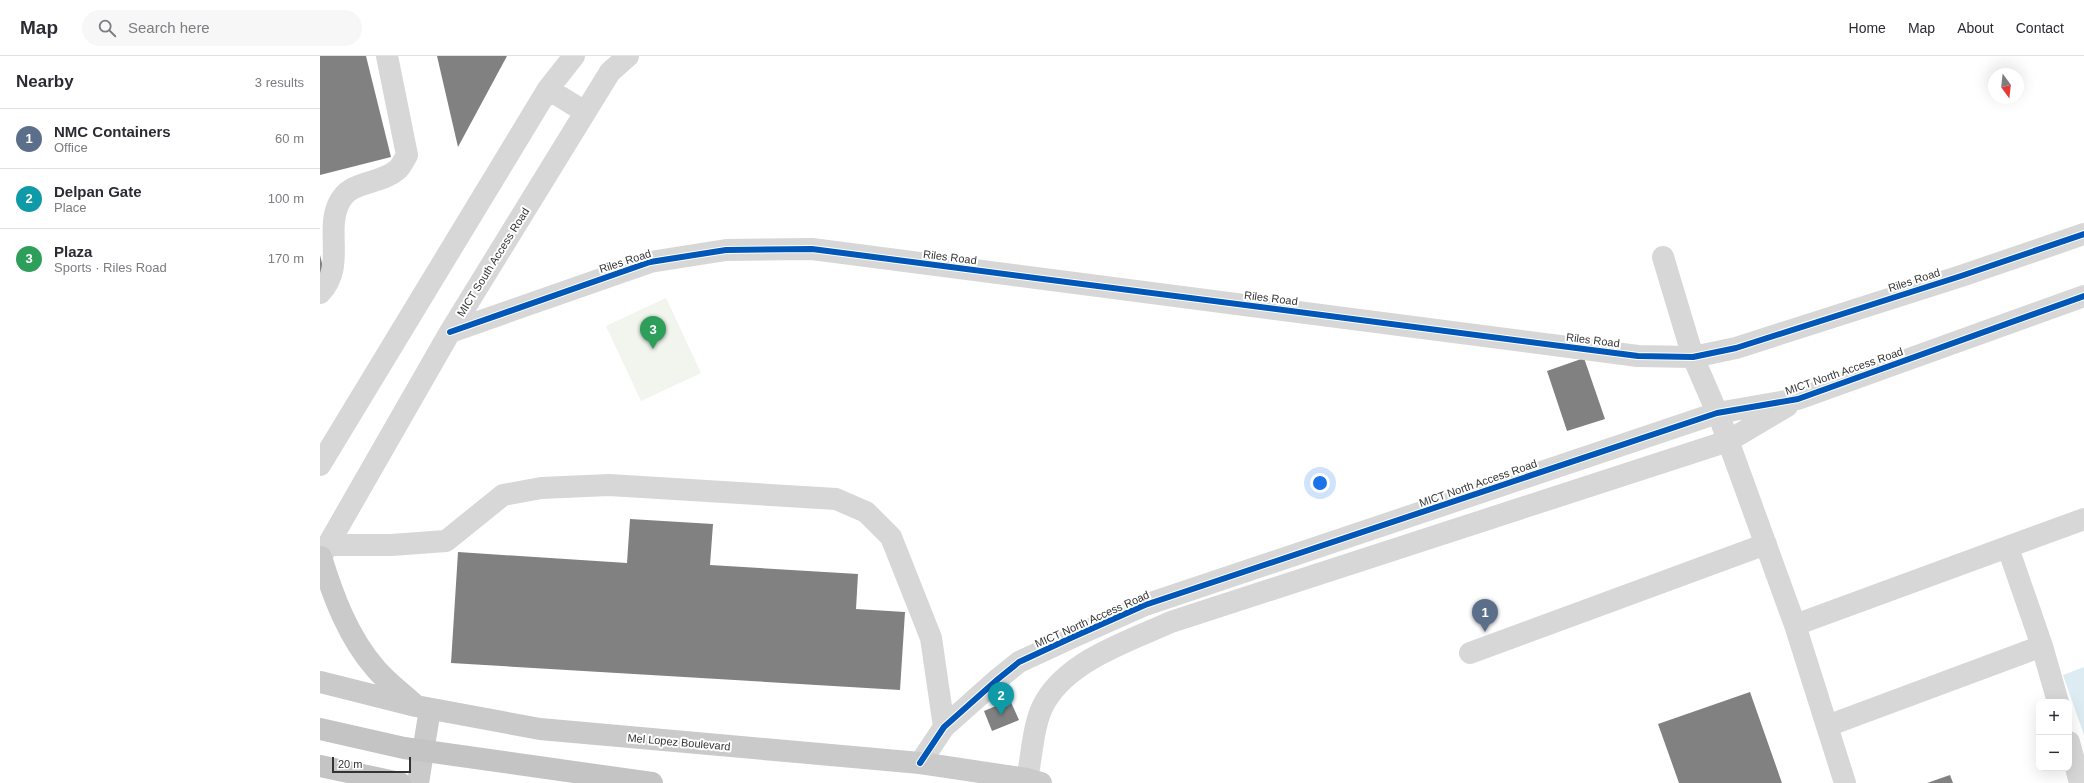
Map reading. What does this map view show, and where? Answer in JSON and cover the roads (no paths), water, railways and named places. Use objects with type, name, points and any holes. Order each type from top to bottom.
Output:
[{"type":"highway","points":[[320,729],[404,748],[652,783]]},
{"type":"highway","points":[[320,766],[400,783]]},
{"type":"main road","points":[[323,554],[340,609],[358,643],[376,669],[423,708],[418,783]]},
{"type":"main road","name":"Mel Lopez Boulevard","points":[[320,682],[423,708],[540,729],[920,763],[1034,781]]},
{"type":"street","points":[[320,293],[326,288],[335,259],[335,214],[338,204],[347,191],[363,183],[384,178],[398,170],[407,155],[387,56]]},
{"type":"street","points":[[320,465],[548,89],[574,56]]},
{"type":"street","name":"MICT South Access Road","points":[[323,554],[450,332],[610,72],[628,56]]},
{"type":"street","points":[[548,89],[585,112]]},
{"type":"street","name":"Riles Road","points":[[450,332],[650,262],[726,250],[812,249],[1638,356],[1694,357],[1736,348],[2084,234]]},
{"type":"street","points":[[1663,257],[1694,357],[1728,441],[1795,625],[1846,783]]},
{"type":"street","name":"MICT North Access Road","points":[[920,763],[944,727],[1020,662],[1145,605],[1717,413],[1798,399],[2084,296]]},
{"type":"street","name":"MICT North Access Road","points":[[1034,781],[1038,721],[1045,702],[1063,680],[1091,658],[1171,622],[1728,441],[1798,399]]},
{"type":"street","points":[[323,554],[391,545],[446,541],[502,496],[541,488],[610,485],[836,499],[866,512],[891,538],[931,638],[944,727]]},
{"type":"street","points":[[1795,625],[2084,519]]},
{"type":"street","points":[[1470,653],[1766,544]]},
{"type":"street","points":[[2008,548],[2042,646],[2057,699]]},
{"type":"street","points":[[1827,726],[2042,646]]},
{"type":"street","points":[[2072,753],[2080,783]]},
{"type":"place","name":"Plaza","points":[[653,349]]},
{"type":"place","name":"NMC Containers","points":[[1485,632]]},
{"type":"place","name":"Delpan Gate","points":[[1001,715]]}]
